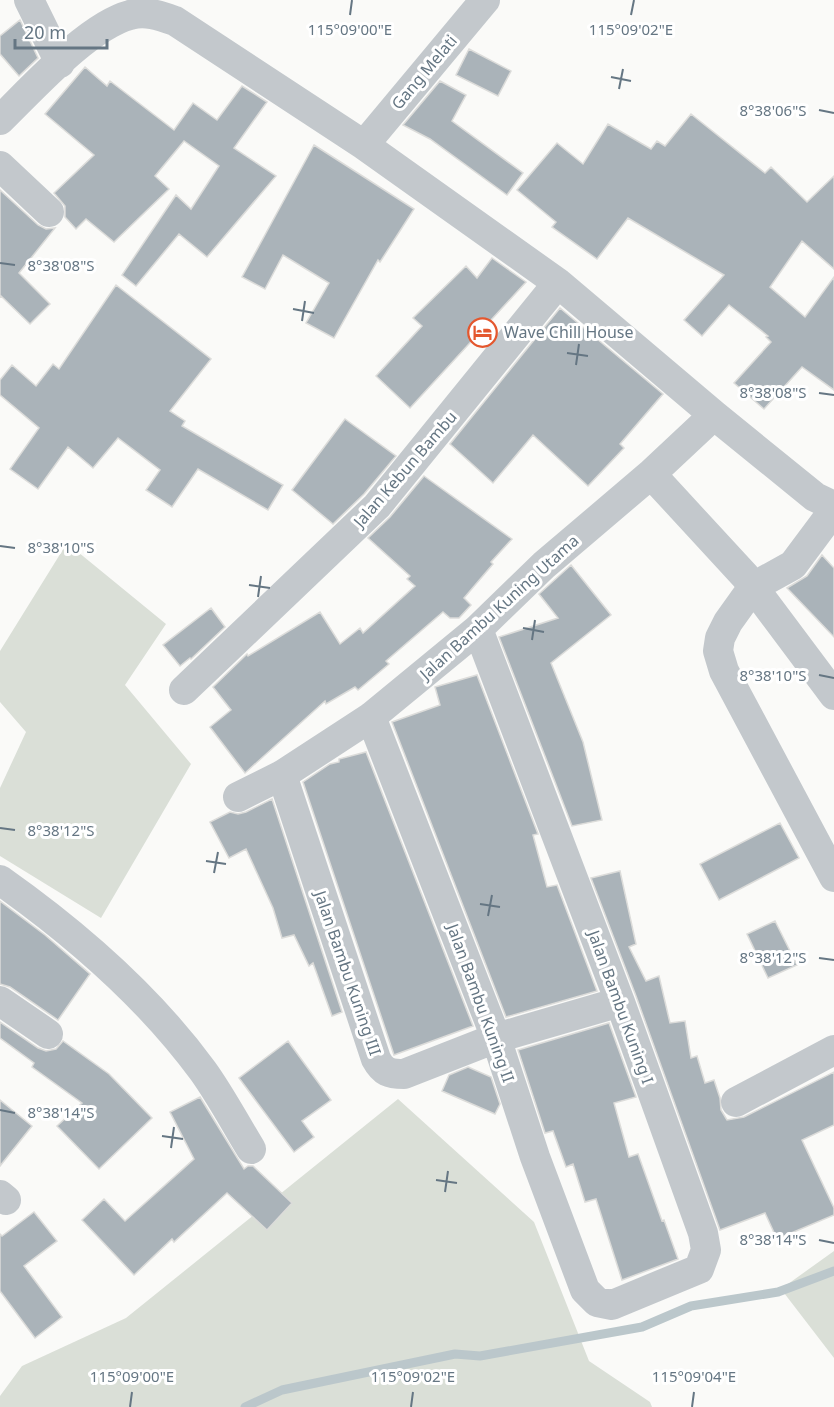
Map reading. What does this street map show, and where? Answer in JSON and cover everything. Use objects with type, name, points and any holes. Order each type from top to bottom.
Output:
[{"type":"street","points":[[29,0],[60,63]]},
{"type":"street","name":"Gang Melati","points":[[364,145],[485,0]]},
{"type":"street","points":[[0,120],[88,37],[111,23],[131,14],[154,14],[175,21],[364,145],[558,283],[814,497],[834,508],[793,565],[753,587],[728,622],[720,638],[718,651],[724,671],[834,877]]},
{"type":"street","points":[[0,166],[49,212]]},
{"type":"street","name":"Jalan Kebun Bambu","points":[[184,690],[377,506],[494,365],[558,283]]},
{"type":"street","name":"Jalan Bambu Kuning Utama","points":[[238,797],[282,775],[371,717],[478,629],[544,565],[651,474],[714,415]]},
{"type":"street","points":[[651,474],[753,587],[834,695]]},
{"type":"street","name":"Jalan Bambu Kuning I","points":[[478,629],[620,1002],[703,1233],[705,1250],[699,1269],[612,1305],[597,1302],[585,1290]]},
{"type":"street","name":"Jalan Bambu Kuning II","points":[[371,717],[496,1038],[536,1157],[585,1290]]},
{"type":"street","name":"Jalan Bambu Kuning III","points":[[282,775],[376,1059],[382,1069],[391,1074],[404,1074],[496,1038],[620,1002]]},
{"type":"street","points":[[0,880],[32,903],[123,979],[203,1071],[251,1149]]},
{"type":"street","points":[[0,1001],[48,1034]]},
{"type":"street","points":[[736,1102],[834,1050]]},
{"type":"shaded area","points":[[67,543],[166,624],[125,685],[191,764],[101,918],[0,856],[0,788],[26,732],[0,702],[0,651]]},
{"type":"shaded area","points":[[398,1099],[534,1222],[589,1361],[650,1402],[652,1407],[0,1407],[0,1396],[22,1366],[126,1318]]},
{"type":"shaded area","points":[[834,1251],[834,1358],[781,1289]]},
{"type":"building","points":[[20,20],[38,58],[19,76],[0,54],[0,36]]},
{"type":"building","points":[[469,49],[511,71],[498,96],[456,75]]},
{"type":"building","points":[[85,67],[107,86],[110,81],[174,130],[193,103],[217,120],[242,86],[267,102],[234,148],[276,176],[207,257],[179,234],[136,286],[122,275],[176,195],[191,209],[219,166],[184,141],[155,176],[169,189],[114,242],[86,219],[76,229],[65,217],[65,206],[54,193],[94,155],[45,114]]},
{"type":"building","points":[[440,81],[466,95],[452,121],[523,173],[507,195],[430,139],[403,125]]},
{"type":"building","points":[[691,114],[765,173],[771,167],[807,202],[834,176],[834,269],[802,241],[770,287],[805,317],[834,277],[834,390],[802,367],[764,409],[734,383],[771,342],[766,337],[768,336],[729,305],[702,336],[684,320],[724,275],[628,218],[597,259],[552,227],[556,222],[517,190],[557,143],[583,164],[608,124],[651,149],[657,141],[665,146]]},
{"type":"building","points":[[314,145],[414,209],[380,262],[378,260],[334,338],[306,323],[329,283],[283,255],[265,289],[242,277]]},
{"type":"building","points":[[0,190],[38,225],[46,229],[55,228],[19,273],[50,304],[30,324],[0,297]]},
{"type":"building","points":[[492,258],[526,282],[410,408],[376,376],[422,326],[413,318],[466,266],[477,278]]},
{"type":"building","points":[[116,285],[211,359],[170,411],[185,421],[182,426],[283,485],[268,510],[198,469],[172,507],[146,490],[160,470],[118,438],[93,468],[68,447],[38,489],[10,469],[39,428],[0,395],[0,380],[12,365],[36,386],[53,364],[59,369]]},
{"type":"building","points":[[560,308],[663,394],[620,444],[624,448],[588,486],[533,435],[493,483],[450,444]]},
{"type":"building","points":[[345,419],[396,456],[364,494],[333,524],[292,490]]},
{"type":"building","points":[[424,476],[512,539],[464,598],[471,605],[459,618],[450,618],[443,612],[386,661],[389,664],[358,690],[355,687],[326,704],[325,701],[245,773],[210,727],[231,710],[213,687],[247,654],[248,656],[320,612],[340,644],[360,628],[363,633],[415,586],[407,579],[410,576],[368,538],[390,517]]},
{"type":"building","points":[[822,555],[834,568],[834,637],[787,588],[807,576]]},
{"type":"building","points":[[571,565],[611,615],[551,663],[583,742],[602,820],[572,826],[499,637],[558,618],[539,594]]},
{"type":"building","points":[[211,608],[225,627],[191,659],[180,666],[163,645]]},
{"type":"building","points":[[477,675],[538,834],[533,835],[547,887],[557,885],[597,991],[506,1017],[392,722],[440,705],[435,687]]},
{"type":"building","points":[[366,752],[473,1026],[394,1055],[303,782],[330,764],[339,762],[339,759]]},
{"type":"building","points":[[272,799],[342,1012],[332,1016],[313,963],[309,966],[294,935],[282,938],[273,908],[246,849],[229,858],[210,822],[230,812],[238,814],[246,812]]},
{"type":"building","points":[[780,823],[799,858],[719,900],[700,864]]},
{"type":"building","points":[[620,871],[636,944],[629,947],[646,981],[659,976],[670,1023],[685,1021],[691,1058],[697,1056],[705,1083],[714,1080],[721,1110],[727,1120],[744,1117],[834,1072],[834,1125],[802,1140],[834,1208],[834,1215],[777,1239],[765,1213],[720,1230],[591,878]]},
{"type":"building","points":[[0,901],[45,935],[90,974],[58,1020],[10,987],[0,984]]},
{"type":"building","points":[[775,921],[797,965],[768,978],[747,934]]},
{"type":"building","points":[[0,1022],[46,1051],[56,1049],[63,1041],[109,1074],[152,1118],[99,1169],[57,1126],[82,1103],[32,1067],[34,1063],[0,1038]]},
{"type":"building","points":[[609,1023],[636,1097],[614,1103],[629,1157],[638,1154],[678,1259],[622,1280],[596,1199],[585,1202],[573,1164],[566,1167],[553,1131],[545,1133],[518,1050]]},
{"type":"building","points":[[288,1041],[331,1100],[302,1121],[314,1137],[294,1152],[239,1078]]},
{"type":"building","points":[[468,1067],[491,1077],[500,1104],[495,1114],[442,1091],[449,1075]]},
{"type":"building","points":[[200,1097],[244,1169],[253,1166],[292,1203],[267,1230],[227,1193],[174,1242],[172,1239],[134,1275],[82,1220],[104,1199],[125,1221],[194,1159],[170,1112]]},
{"type":"building","points":[[0,1100],[32,1126],[0,1166]]},
{"type":"building","points":[[34,1212],[57,1241],[24,1266],[62,1317],[35,1338],[0,1291],[0,1234],[2,1236]]},
{"type":"waterway","points":[[245,1407],[282,1390],[455,1354],[480,1356],[642,1327],[691,1306],[778,1292],[834,1271]]},
{"type":"place","name":"Wave Chill House","points":[[483,332]]}]
